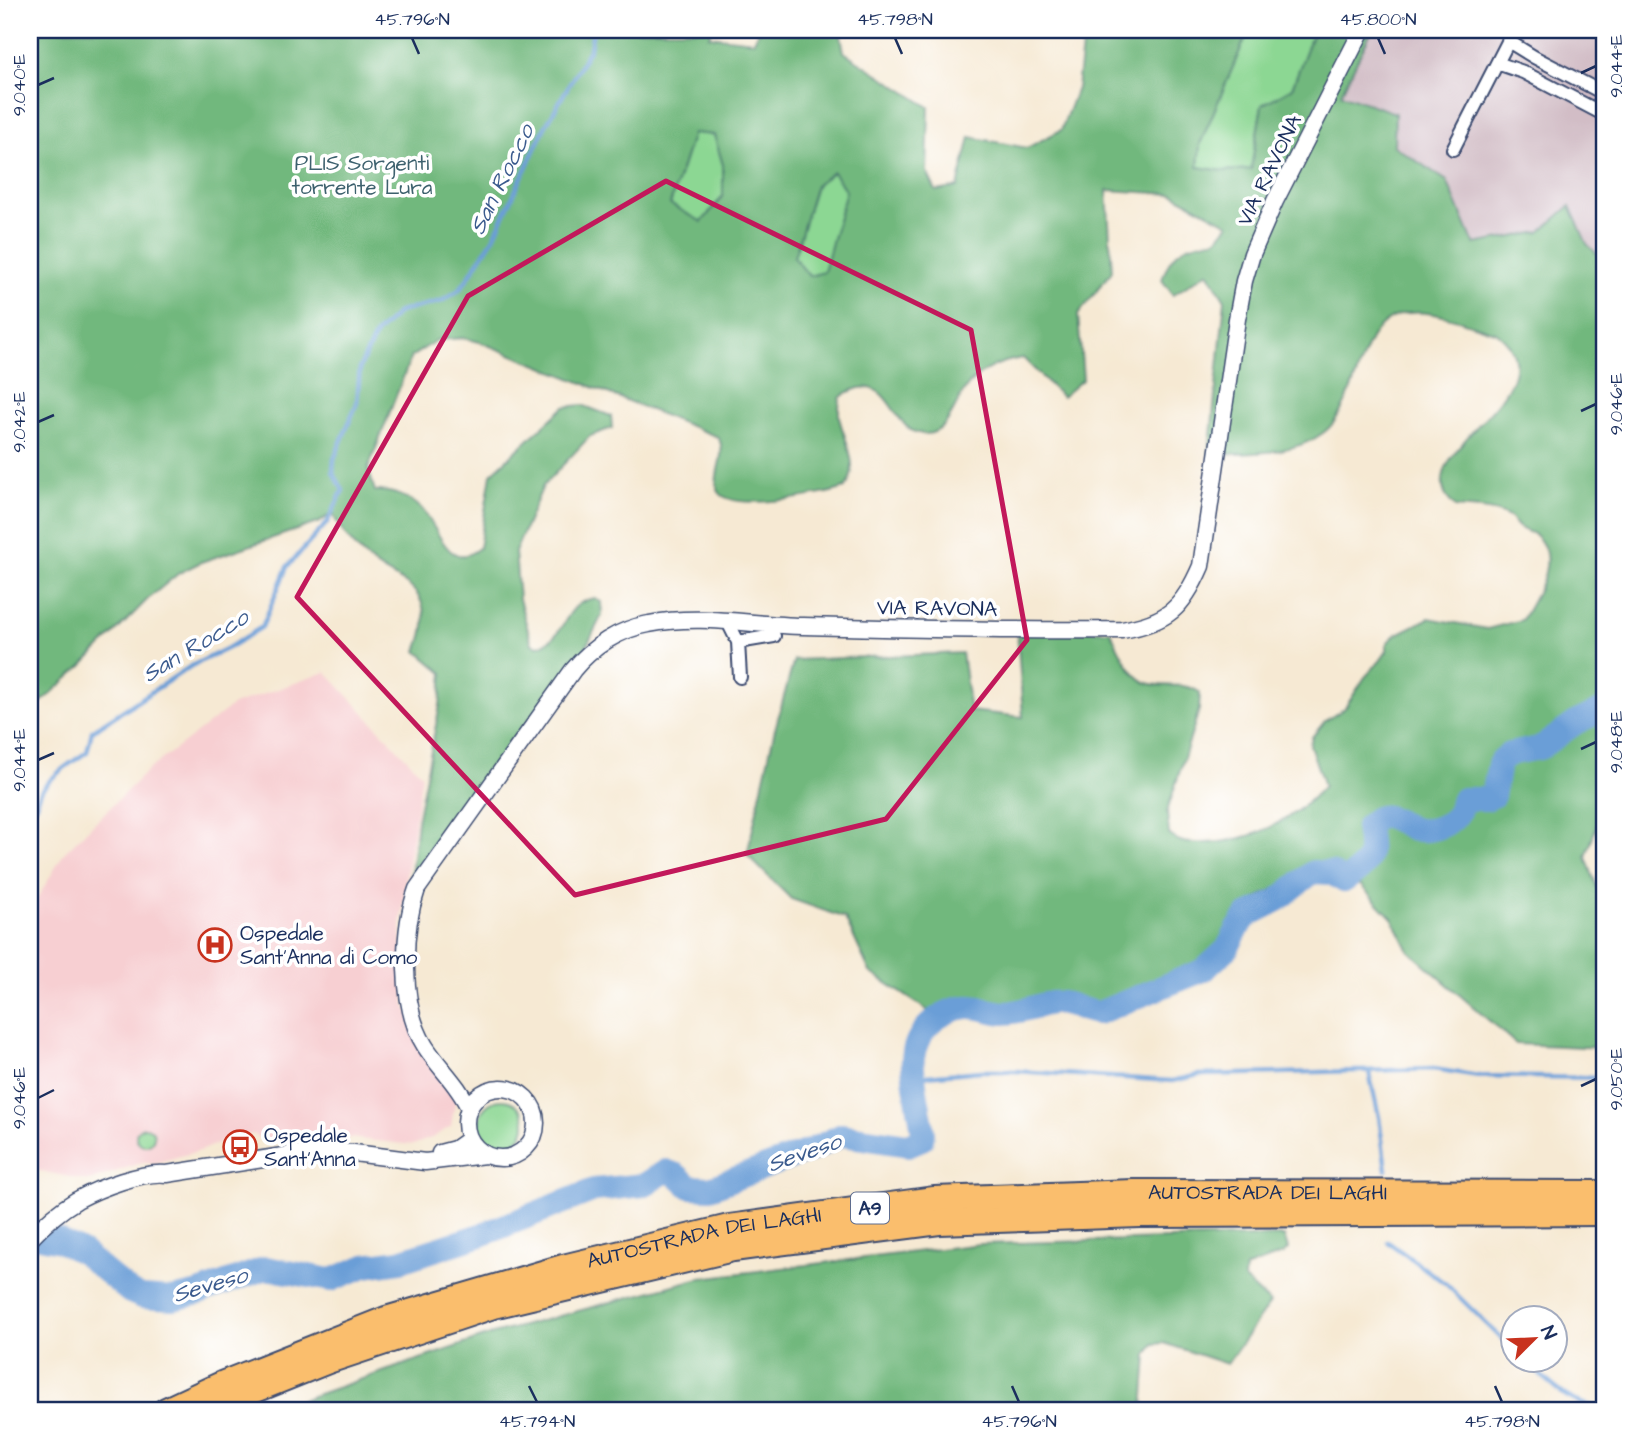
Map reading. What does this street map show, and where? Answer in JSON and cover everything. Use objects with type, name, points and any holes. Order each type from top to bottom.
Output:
[{"type":"highway","name":"AUTOSTRADA DEI LAGHI","points":[[166,1410],[224,1383],[386,1319],[563,1267],[729,1227],[947,1199],[1134,1192],[1605,1193]]},
{"type":"highway","name":"AUTOSTRADA DEI LAGHI","points":[[206,1410],[328,1361],[493,1306],[733,1249],[939,1222],[1140,1215],[1605,1213]]},
{"type":"street","name":"VIA RAVONA","points":[[469,1108],[457,1085],[423,1043],[411,1014],[407,943],[412,904],[417,888],[581,660],[608,639],[646,624],[688,619],[772,625],[987,631],[1122,630],[1141,626],[1164,616],[1190,592],[1200,566],[1237,319],[1252,254],[1275,201],[1363,30]]},
{"type":"street","points":[[1453,149],[1511,35],[1605,94]]},
{"type":"street","points":[[1497,63],[1523,72],[1605,116]]},
{"type":"street","points":[[1579,102],[1588,85]]},
{"type":"street","points":[[728,622],[738,642],[740,677]]},
{"type":"street","points":[[738,642],[774,636]]},
{"type":"street","points":[[457,1085],[486,1091]]},
{"type":"street","points":[[30,1239],[76,1201],[128,1180],[158,1173],[167,1174],[315,1151],[425,1162],[485,1155],[509,1157],[528,1144],[536,1123],[529,1102],[511,1089],[500,1087],[486,1091],[475,1099],[469,1108],[466,1129],[469,1139],[485,1155]]},
{"type":"street","points":[[158,1173],[165,1168],[295,1145],[334,1143],[414,1153],[439,1153],[455,1149],[469,1139]]},
{"type":"highlighted area","points":[[666,181],[971,330],[1027,640],[886,819],[575,895],[297,597],[468,296]]},
{"type":"shaded area","points":[[1372,30],[1605,30],[1605,262],[1587,244],[1570,206],[1540,232],[1474,244],[1447,181],[1394,146],[1341,94]]},
{"type":"shaded area","name":"Ospedale Sant'Anna di Como","points":[[326,672],[422,775],[401,926],[405,1005],[456,1097],[451,1126],[434,1137],[413,1145],[323,1135],[265,1142],[254,1134],[225,1140],[202,1150],[152,1164],[143,1162],[89,1181],[30,1169],[30,911],[64,853],[148,770],[233,705]]},
{"type":"green space","name":"PLIS Sorgenti torrente Lura","points":[[30,30],[712,30],[709,36],[754,41],[759,30],[840,30],[844,52],[929,107],[927,172],[936,191],[958,187],[970,137],[1027,148],[1061,130],[1077,88],[1084,30],[1240,30],[1245,39],[1200,144],[1198,167],[1224,171],[1251,169],[1262,105],[1292,88],[1314,30],[1372,30],[1341,94],[1395,113],[1394,146],[1447,181],[1474,244],[1540,232],[1570,206],[1587,244],[1605,262],[1605,801],[1586,857],[1605,909],[1605,1048],[1516,1044],[1409,951],[1393,919],[1346,870],[1306,873],[1258,897],[1204,961],[1094,1007],[956,1005],[933,1014],[870,972],[845,918],[791,899],[747,855],[774,733],[794,660],[962,653],[970,711],[1023,717],[1017,630],[1110,631],[1124,659],[1139,678],[1152,684],[1187,687],[1200,693],[1199,710],[1167,812],[1169,834],[1177,840],[1204,843],[1239,839],[1270,827],[1299,810],[1324,786],[1310,745],[1312,737],[1325,721],[1345,708],[1365,677],[1387,651],[1387,643],[1395,635],[1429,618],[1487,629],[1522,620],[1544,578],[1546,555],[1543,544],[1535,535],[1520,528],[1503,514],[1455,507],[1445,494],[1444,475],[1454,455],[1505,393],[1514,372],[1513,352],[1496,332],[1429,313],[1397,316],[1383,324],[1371,339],[1343,407],[1323,433],[1298,446],[1283,450],[1209,455],[1225,300],[1208,272],[1173,295],[1162,280],[1176,254],[1197,243],[1217,239],[1229,224],[1173,194],[1107,190],[1112,271],[1078,315],[1083,379],[1062,397],[1023,358],[1008,361],[975,378],[941,428],[926,434],[915,432],[906,426],[879,392],[870,388],[851,391],[840,398],[839,410],[852,463],[850,480],[845,488],[818,495],[757,502],[725,497],[718,490],[717,483],[721,456],[718,437],[480,342],[463,338],[437,340],[411,357],[368,469],[375,491],[393,493],[416,504],[427,516],[444,544],[459,555],[479,548],[491,474],[564,407],[582,405],[611,416],[612,428],[590,436],[543,486],[515,552],[519,599],[532,644],[538,646],[548,642],[576,606],[584,601],[595,598],[601,602],[602,615],[581,657],[411,875],[417,821],[440,705],[443,673],[417,651],[424,623],[419,597],[405,583],[380,569],[360,552],[332,513],[320,522],[201,562],[179,573],[150,597],[82,666],[30,712]],"holes":[[[693,133],[714,135],[723,165],[723,196],[702,222],[670,204]],[[833,172],[846,191],[824,272],[809,276],[794,257],[816,185]]]},
{"type":"green space","points":[[1240,30],[1314,30],[1292,88],[1262,105],[1251,169],[1224,171],[1198,167],[1200,144],[1244,39]]},
{"type":"green space","points":[[693,133],[714,135],[723,165],[723,196],[702,222],[670,205]]},
{"type":"green space","points":[[833,172],[846,191],[824,272],[809,276],[794,257],[816,185]]},
{"type":"green space","points":[[502,1100],[518,1107],[525,1123],[518,1139],[502,1146],[486,1139],[479,1123],[486,1107]]},
{"type":"green space","points":[[145,1127],[151,1130],[154,1136],[151,1142],[145,1145],[139,1142],[136,1136],[139,1130]]},
{"type":"green space","points":[[1284,1236],[1288,1249],[1283,1254],[1245,1268],[1244,1279],[1270,1303],[1227,1364],[1164,1343],[1154,1344],[1147,1355],[1143,1410],[272,1410],[493,1334],[700,1278],[980,1244]]},
{"type":"waterway","name":"San Rocco","points":[[30,811],[48,782],[87,752],[92,731],[191,666],[262,627],[287,567],[327,523],[343,490],[333,472],[334,459],[357,403],[360,367],[376,334],[399,312],[442,301],[459,290],[466,281],[494,237],[544,129],[590,48],[593,30]]},
{"type":"waterway","name":"Seveso","points":[[30,1235],[60,1241],[83,1253],[130,1292],[142,1297],[173,1299],[199,1293],[266,1268],[331,1280],[365,1266],[400,1261],[481,1235],[594,1190],[644,1185],[666,1171],[677,1175],[690,1187],[710,1188],[811,1150],[842,1135],[908,1145],[922,1139],[923,1133],[913,1074],[915,1048],[924,1030],[939,1017],[967,1007],[1004,1013],[1059,1003],[1098,1013],[1204,970],[1227,949],[1247,916],[1278,900],[1313,872],[1331,873],[1344,881],[1360,869],[1369,853],[1367,827],[1373,821],[1383,816],[1389,817],[1417,830],[1442,826],[1457,815],[1463,799],[1487,799],[1493,796],[1499,764],[1509,754],[1540,748],[1577,722],[1605,709]]},
{"type":"waterway","points":[[915,1077],[1016,1071],[1172,1081],[1199,1075],[1434,1069],[1479,1076],[1605,1078]]},
{"type":"waterway","points":[[1369,1072],[1379,1117],[1386,1170]]},
{"type":"waterway","points":[[1388,1242],[1446,1284],[1498,1335]]},
{"type":"waterway","points":[[1539,1374],[1569,1398],[1605,1409]]},
{"type":"place","name":"Ospedale Sant'Anna di Como","points":[[215,945]]},
{"type":"place","name":"Ospedale Sant'Anna","points":[[240,1147]]}]
